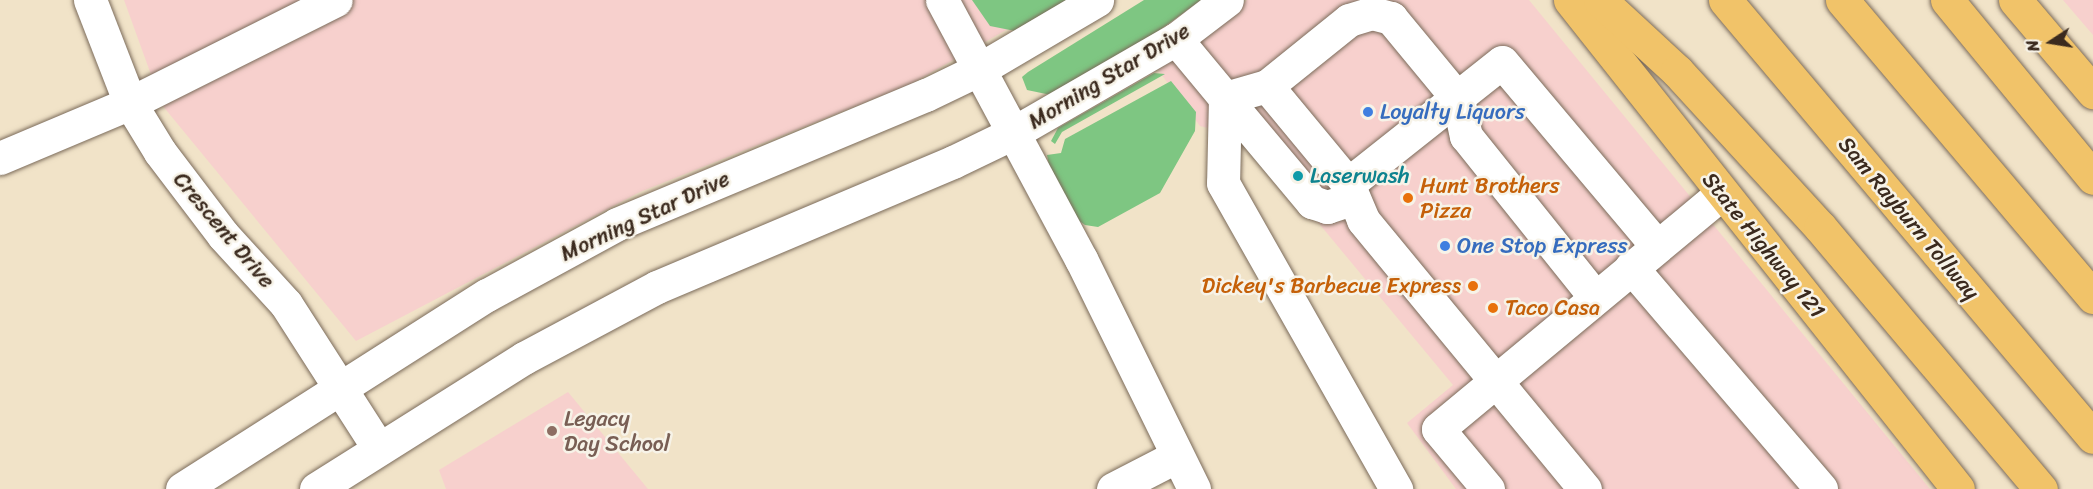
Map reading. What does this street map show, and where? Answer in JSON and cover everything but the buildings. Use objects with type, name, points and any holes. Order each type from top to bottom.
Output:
[{"type":"main road","name":"State Highway 121","points":[[1570,0],[1958,489]]},
{"type":"main road","points":[[1600,0],[1677,71],[1820,227],[2041,489]]},
{"type":"main road","name":"Sam Rayburn Tollway","points":[[1725,0],[2093,437]]},
{"type":"main road","points":[[1842,0],[2093,297]]},
{"type":"main road","points":[[1947,0],[2093,178]]},
{"type":"main road","points":[[2015,0],[2093,92]]},
{"type":"street","name":"Crescent Drive","points":[[90,0],[130,103],[167,161],[223,235],[286,304],[343,389],[379,449]]},
{"type":"street","points":[[0,158],[130,103],[336,0]]},
{"type":"street","points":[[942,0],[1081,259],[1194,489]]},
{"type":"street","name":"Morning Star Drive","points":[[182,489],[343,389],[487,295],[617,224],[980,69],[1097,0]]},
{"type":"street","name":"Morning Star Drive","points":[[316,489],[524,358],[657,287],[1013,133],[1176,39],[1227,0]]},
{"type":"street","points":[[1225,98],[1267,86],[1349,20],[1372,13],[1396,23],[1458,99],[1466,136],[1595,297]]},
{"type":"street","points":[[1176,39],[1312,202],[1327,207],[1351,191],[1502,62],[1657,246]]},
{"type":"street","points":[[1267,86],[1351,191],[1362,220],[1585,489]]},
{"type":"street","points":[[1225,98],[1223,183],[1396,489]]},
{"type":"street","points":[[1488,489],[1438,429],[1495,378],[1722,193]]},
{"type":"street","points":[[1631,267],[1821,489]]},
{"type":"street","points":[[1113,489],[1177,456]]},
{"type":"shaded area","points":[[124,0],[1059,0],[911,84],[640,192],[356,341],[162,105]]},
{"type":"shaded area","points":[[1247,0],[1529,0],[1930,489],[1456,489],[1407,423],[1453,385],[1248,138],[1200,126],[1158,70]]},
{"type":"shaded area","points":[[2063,0],[2093,0],[2093,35]]},
{"type":"shaded area","name":"Legacy Day School","points":[[568,392],[648,489],[446,489],[439,470]]},
{"type":"green space","points":[[972,0],[1071,0],[1015,31],[990,26]]},
{"type":"green space","points":[[1144,0],[1201,0],[1157,32],[1051,95],[1027,90],[1022,77],[1028,72]]},
{"type":"green space","points":[[1154,73],[1165,74],[1062,132],[1055,144],[1051,141],[1058,128]]},
{"type":"green space","points":[[1171,81],[1196,112],[1195,131],[1160,193],[1098,227],[1085,225],[1078,220],[1049,166],[1047,155],[1061,153],[1065,139]]},
{"type":"place","name":"Loyalty Liquors","points":[[1368,112]]},
{"type":"place","name":"Laserwash","points":[[1298,176]]},
{"type":"place","name":"Hunt Brothers Pizza","points":[[1408,198]]},
{"type":"place","name":"One Stop Express","points":[[1445,246]]},
{"type":"place","name":"Dickey's Barbecue Express","points":[[1473,286]]},
{"type":"place","name":"Taco Casa","points":[[1493,308]]},
{"type":"place","name":"Legacy Day School","points":[[552,431]]}]
